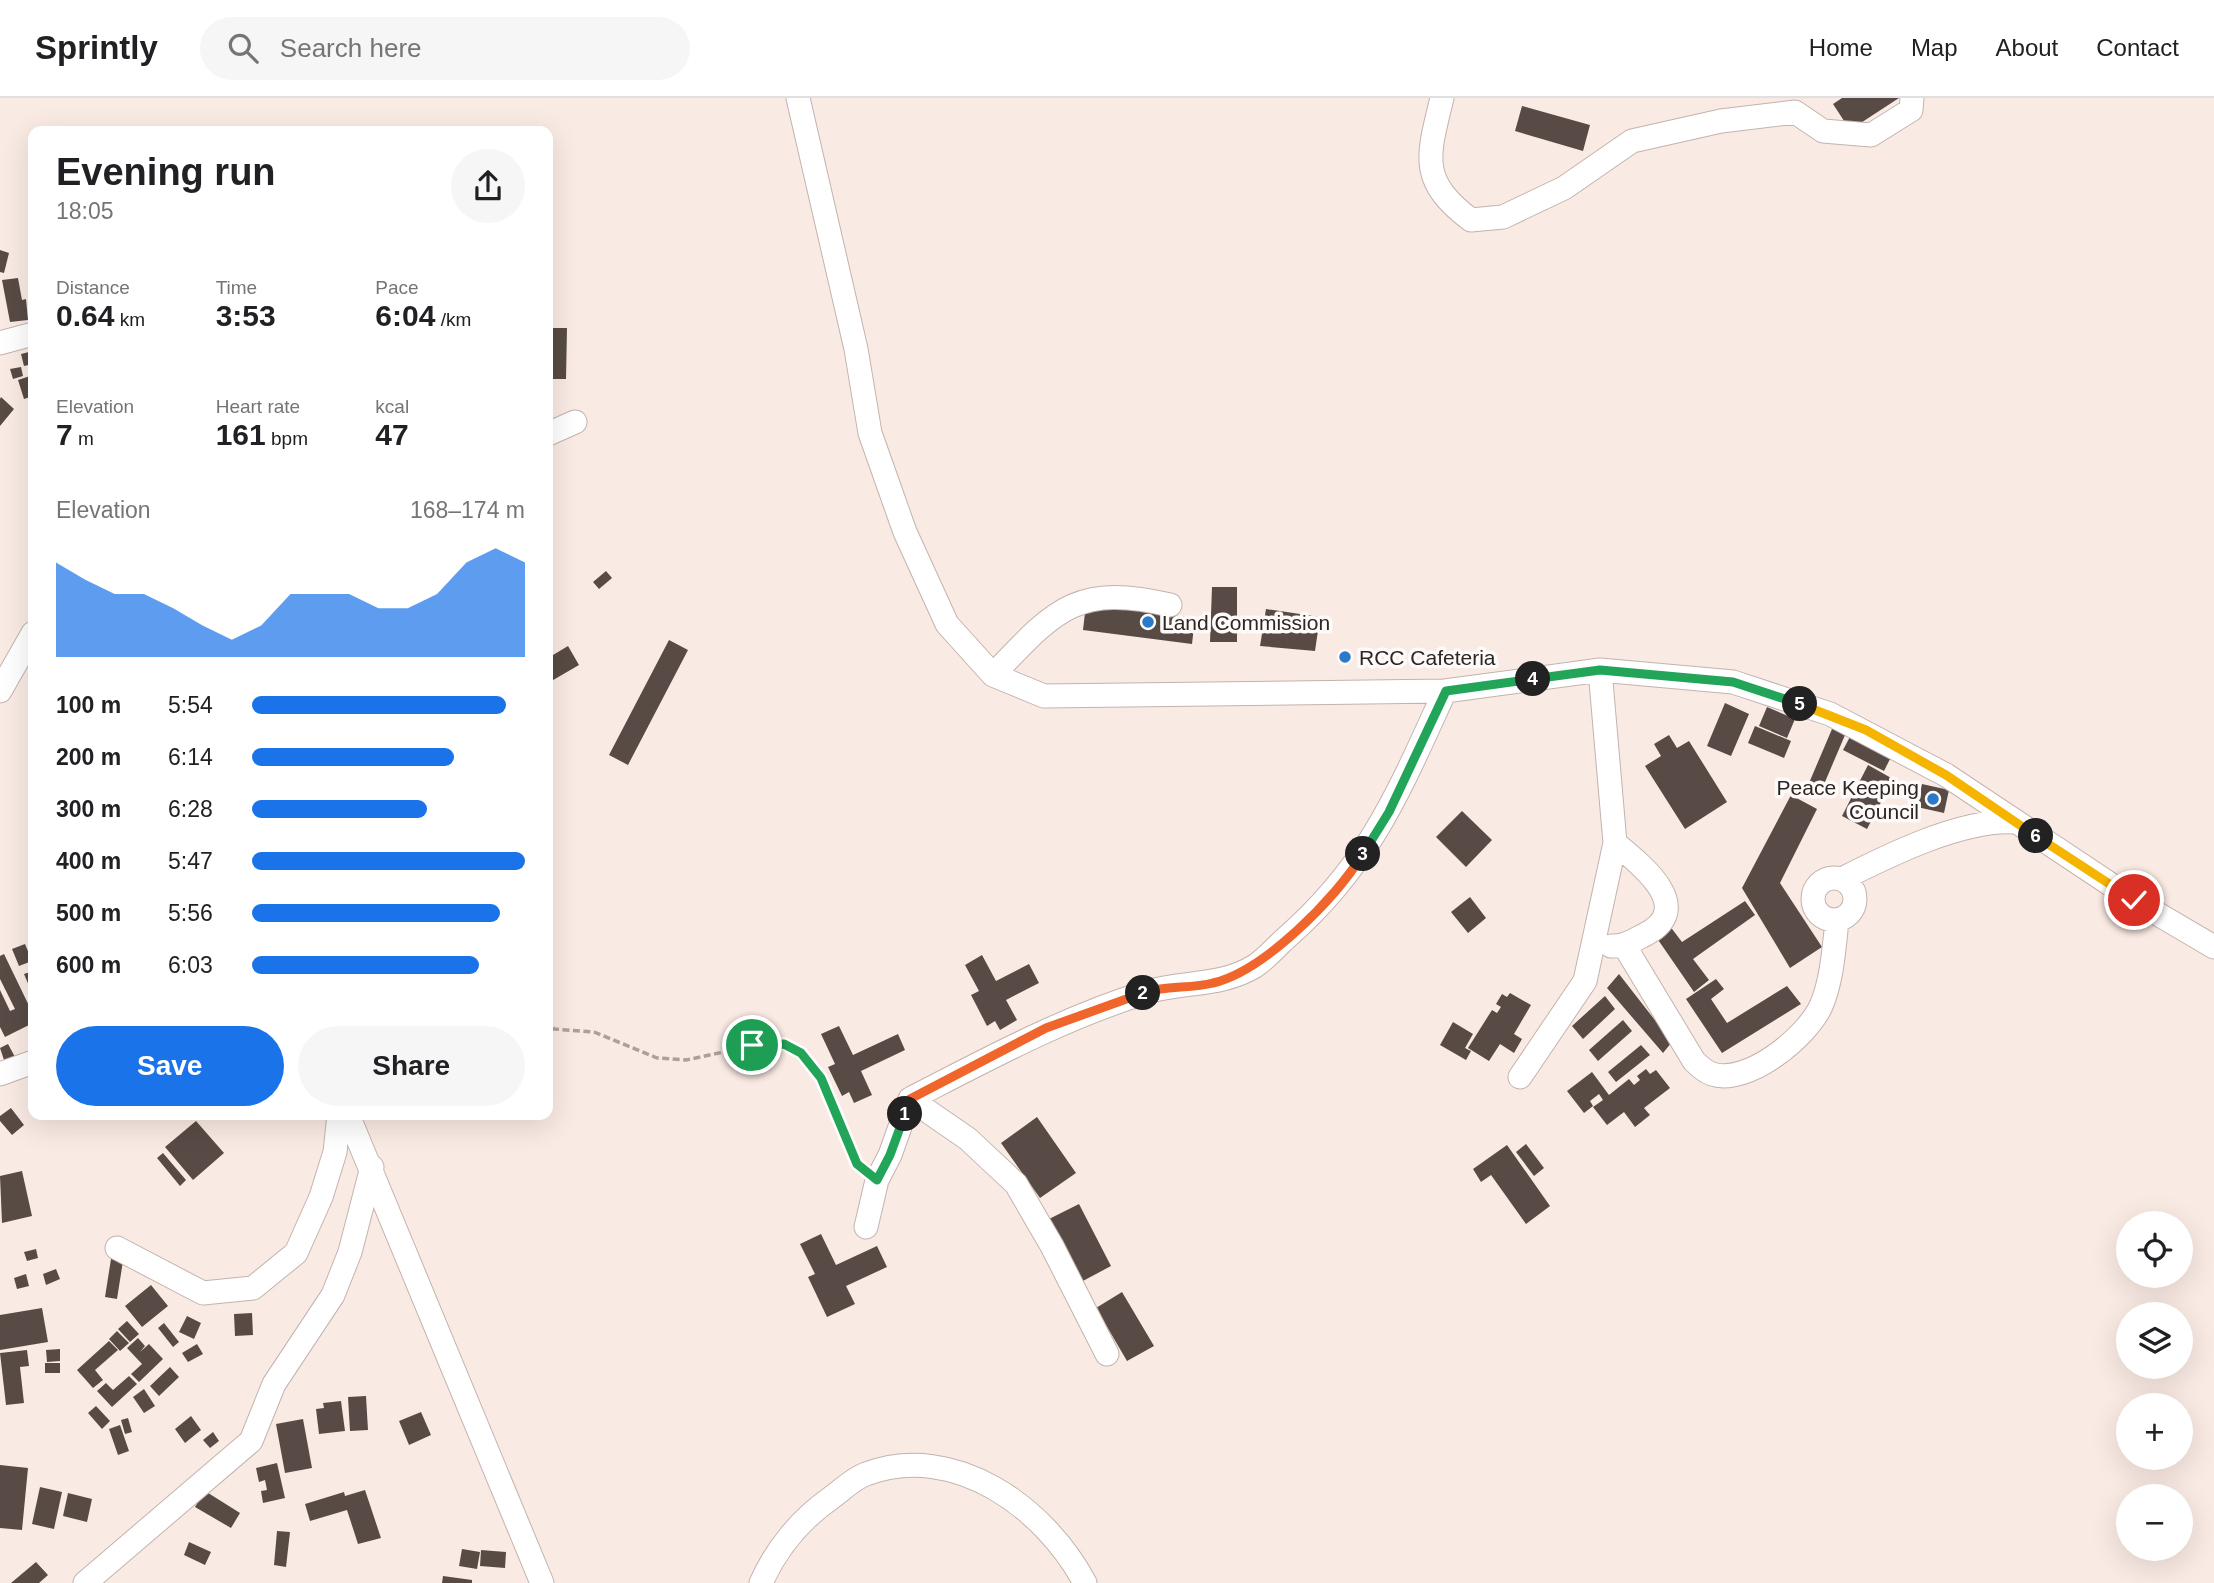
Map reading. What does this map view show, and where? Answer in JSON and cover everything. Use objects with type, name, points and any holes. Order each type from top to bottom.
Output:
[{"type":"street","points":[[798,98],[856,349],[870,433],[905,533],[947,624],[993,675],[1044,696],[1446,691],[1600,670],[1733,682],[1830,714],[1946,775],[2015,822],[2214,947]]},
{"type":"street","points":[[1442,98],[1432,139],[1430,172],[1450,204],[1471,220],[1503,217],[1564,188],[1632,141],[1721,121],[1795,112],[1823,131],[1871,135],[1911,110],[1912,98]]},
{"type":"street","points":[[0,343],[28,335]]},
{"type":"street","points":[[553,432],[575,422]]},
{"type":"street","points":[[993,675],[1032,634],[1062,608],[1093,597],[1134,596],[1170,605]]},
{"type":"street","points":[[0,691],[28,642]]},
{"type":"street","points":[[1520,1077],[1585,981],[1615,843],[1600,670]]},
{"type":"street","points":[[866,1227],[877,1180],[890,1155],[910,1099],[1046,1028],[1150,991],[1213,983],[1255,966],[1302,925],[1355,867],[1389,812],[1446,691]]},
{"type":"street","points":[[1625,945],[1694,1061],[1710,1074],[1739,1074],[1791,1045],[1808,1027],[1821,1005],[1833,957],[1837,921],[1826,919],[1817,912],[1813,902],[1814,891],[1821,882],[1831,878],[1842,879],[1937,838],[1996,821],[2015,822]]},
{"type":"street","points":[[1594,940],[1613,946],[1625,945],[1657,926],[1666,909],[1659,885],[1615,843]]},
{"type":"street","points":[[0,1074],[28,1064]]},
{"type":"street","points":[[910,1099],[968,1139],[1016,1184],[1052,1246],[1107,1354]]},
{"type":"street","points":[[117,1248],[203,1293],[253,1288],[296,1252],[321,1196],[335,1152],[338,1120]]},
{"type":"street","points":[[350,1120],[542,1583]]},
{"type":"street","points":[[85,1583],[251,1441],[274,1384],[333,1295],[350,1252],[372,1167]]},
{"type":"street","points":[[761,1583],[803,1517],[864,1474],[906,1464],[944,1468],[979,1479],[1008,1496],[1036,1519],[1062,1547],[1085,1583]]},
{"type":"path","points":[[553,1027],[594,1032],[657,1058],[686,1060],[752,1045],[784,1044],[801,1053],[821,1078],[857,1164],[877,1180]]},
{"type":"building","points":[[1842,98],[1899,98],[1850,130],[1833,104]]},
{"type":"building","points":[[1522,106],[1590,125],[1583,151],[1515,131]]},
{"type":"building","points":[[0,250],[9,253],[4,273],[0,272]]},
{"type":"building","points":[[18,278],[22,300],[26,299],[28,320],[10,322],[2,280]]},
{"type":"building","points":[[553,328],[567,328],[566,379],[553,379]]},
{"type":"building","points":[[28,352],[28,365],[24,366],[21,354]]},
{"type":"building","points":[[21,367],[23,376],[13,379],[10,369]]},
{"type":"building","points":[[28,377],[28,398],[24,399],[18,380]]},
{"type":"building","points":[[1,397],[14,409],[0,426],[0,399]]},
{"type":"building","points":[[606,571],[612,578],[599,589],[593,582]]},
{"type":"building","points":[[1212,587],[1237,587],[1237,642],[1210,642]]},
{"type":"building","points":[[1086,604],[1195,618],[1192,644],[1083,630]]},
{"type":"building","points":[[1266,609],[1320,617],[1315,651],[1260,646]]},
{"type":"building","points":[[669,640],[688,650],[628,765],[609,755]]},
{"type":"building","points":[[568,646],[579,665],[553,680],[553,655]]},
{"type":"building","points":[[1725,703],[1749,714],[1731,756],[1707,746]]},
{"type":"building","points":[[1767,707],[1795,719],[1787,738],[1759,726]]},
{"type":"building","points":[[1835,722],[1848,728],[1822,789],[1809,783]]},
{"type":"building","points":[[1755,726],[1791,741],[1784,758],[1748,743]]},
{"type":"building","points":[[1853,731],[1898,755],[1895,761],[1890,759],[1884,771],[1843,750]]},
{"type":"building","points":[[1669,735],[1677,748],[1689,741],[1727,802],[1685,829],[1645,766],[1661,756],[1654,744]]},
{"type":"building","points":[[1868,765],[1893,779],[1867,829],[1842,816]]},
{"type":"building","name":"Peace Keeping Council","points":[[1922,784],[1949,790],[1944,813],[1917,807]]},
{"type":"building","points":[[1791,795],[1817,809],[1780,883],[1822,947],[1790,968],[1742,888]]},
{"type":"building","points":[[1462,811],[1492,840],[1466,867],[1436,837]]},
{"type":"building","points":[[1470,897],[1486,918],[1468,933],[1451,912]]},
{"type":"building","points":[[1745,901],[1755,915],[1693,959],[1709,980],[1694,992],[1652,931],[1666,921],[1682,942]]},
{"type":"building","points":[[25,944],[28,963],[19,966],[12,949]]},
{"type":"building","points":[[4,954],[28,1004],[28,1026],[5,1037],[0,1027],[0,990],[10,1011],[15,1009],[0,979],[0,956]]},
{"type":"building","points":[[982,955],[996,981],[1029,964],[1039,983],[1006,1000],[1017,1020],[1000,1030],[995,1021],[987,1026],[971,995],[979,991],[965,965]]},
{"type":"building","points":[[1619,974],[1672,1042],[1663,1053],[1607,988]]},
{"type":"building","points":[[1716,979],[1724,989],[1711,999],[1727,1023],[1787,986],[1801,1004],[1722,1053],[1686,999]]},
{"type":"building","points":[[1510,993],[1531,1005],[1514,1034],[1522,1039],[1514,1053],[1500,1044],[1489,1061],[1468,1048],[1492,1010],[1497,1013],[1501,1007],[1496,1004],[1502,994],[1507,997]]},
{"type":"building","points":[[1605,996],[1615,1009],[1583,1039],[1572,1026]]},
{"type":"building","points":[[1623,1020],[1632,1031],[1598,1061],[1589,1050]]},
{"type":"building","points":[[1453,1022],[1473,1034],[1465,1048],[1471,1051],[1466,1060],[1440,1045]]},
{"type":"building","points":[[839,1026],[853,1055],[898,1034],[905,1050],[861,1071],[872,1095],[854,1103],[849,1092],[842,1096],[828,1067],[835,1064],[821,1034]]},
{"type":"building","points":[[8,1044],[15,1057],[5,1063],[0,1048]]},
{"type":"building","points":[[1641,1045],[1650,1055],[1616,1082],[1608,1072]]},
{"type":"building","points":[[1646,1069],[1650,1074],[1656,1070],[1670,1088],[1644,1108],[1650,1115],[1635,1127],[1624,1112],[1607,1125],[1593,1107],[1603,1100],[1599,1094],[1590,1101],[1593,1106],[1584,1113],[1567,1091],[1592,1072],[1609,1095],[1629,1079],[1634,1085],[1640,1080],[1637,1076]]},
{"type":"building","points":[[11,1108],[24,1125],[12,1135],[0,1121],[0,1116]]},
{"type":"building","points":[[1037,1117],[1076,1173],[1040,1198],[1001,1143]]},
{"type":"building","points":[[196,1121],[224,1153],[193,1180],[165,1147]]},
{"type":"building","points":[[1526,1144],[1544,1168],[1534,1176],[1516,1152]]},
{"type":"building","points":[[1507,1145],[1550,1206],[1526,1224],[1491,1175],[1481,1182],[1473,1169]]},
{"type":"building","points":[[163,1153],[186,1180],[180,1186],[157,1158]]},
{"type":"building","points":[[22,1171],[32,1216],[2,1223],[0,1176]]},
{"type":"building","points":[[1079,1204],[1111,1266],[1081,1282],[1049,1219]]},
{"type":"building","points":[[821,1234],[836,1265],[877,1246],[887,1267],[846,1286],[855,1304],[827,1317],[808,1277],[815,1274],[800,1244]]},
{"type":"building","points":[[36,1249],[38,1258],[27,1261],[24,1252]]},
{"type":"building","points":[[111,1259],[123,1261],[117,1299],[105,1297]]},
{"type":"building","points":[[56,1269],[60,1279],[46,1285],[43,1274]]},
{"type":"building","points":[[26,1274],[29,1286],[17,1289],[14,1278]]},
{"type":"building","points":[[151,1285],[168,1306],[142,1327],[125,1306]]},
{"type":"building","points":[[1122,1292],[1154,1346],[1127,1361],[1096,1308]]},
{"type":"building","points":[[42,1308],[48,1342],[0,1350],[0,1315]]},
{"type":"building","points":[[252,1313],[253,1335],[235,1336],[234,1314]]},
{"type":"building","points":[[187,1316],[201,1323],[194,1339],[179,1332]]},
{"type":"building","points":[[127,1321],[139,1334],[130,1342],[118,1329]]},
{"type":"building","points":[[164,1323],[179,1342],[173,1347],[158,1328]]},
{"type":"building","points":[[117,1331],[129,1343],[120,1351],[109,1339]]},
{"type":"building","points":[[138,1338],[145,1346],[140,1352],[149,1344],[163,1359],[139,1382],[131,1374],[142,1364],[127,1348]]},
{"type":"building","points":[[109,1341],[118,1350],[95,1370],[103,1380],[93,1388],[77,1370]]},
{"type":"building","points":[[197,1344],[203,1354],[188,1362],[182,1353]]},
{"type":"building","points":[[60,1349],[60,1361],[47,1362],[46,1350]]},
{"type":"building","points":[[27,1350],[29,1366],[20,1367],[24,1403],[6,1405],[0,1353]]},
{"type":"building","points":[[45,1363],[60,1363],[60,1373],[45,1373]]},
{"type":"building","points":[[170,1367],[179,1377],[159,1396],[150,1386]]},
{"type":"building","points":[[129,1376],[137,1384],[112,1407],[97,1391],[106,1383],[113,1390]]},
{"type":"building","points":[[144,1389],[155,1406],[144,1413],[133,1397]]},
{"type":"building","points":[[366,1396],[368,1430],[350,1431],[348,1397]]},
{"type":"building","points":[[341,1401],[345,1431],[319,1434],[316,1409],[324,1408],[323,1403]]},
{"type":"building","points":[[96,1406],[110,1421],[102,1429],[88,1413]]},
{"type":"building","points":[[421,1412],[431,1435],[409,1445],[399,1421]]},
{"type":"building","points":[[191,1416],[201,1430],[185,1443],[175,1429]]},
{"type":"building","points":[[128,1418],[132,1432],[125,1434],[121,1420]]},
{"type":"building","points":[[303,1419],[312,1468],[285,1473],[276,1424]]},
{"type":"building","points":[[120,1425],[129,1451],[118,1455],[109,1429]]},
{"type":"building","points":[[213,1432],[219,1441],[210,1448],[203,1440]]},
{"type":"building","points":[[277,1463],[285,1498],[263,1503],[261,1491],[267,1490],[265,1480],[259,1482],[256,1468]]},
{"type":"building","points":[[0,1465],[28,1468],[22,1530],[0,1528]]},
{"type":"building","points":[[40,1487],[62,1492],[54,1529],[32,1524]]},
{"type":"building","points":[[365,1490],[381,1538],[358,1544],[347,1510],[310,1521],[305,1504],[344,1492],[345,1496]]},
{"type":"building","points":[[205,1491],[240,1513],[231,1528],[195,1507]]},
{"type":"building","points":[[68,1493],[92,1499],[87,1522],[63,1516]]},
{"type":"building","points":[[277,1531],[290,1532],[286,1567],[274,1565]]},
{"type":"building","points":[[189,1542],[211,1552],[205,1565],[184,1555]]},
{"type":"building","points":[[462,1549],[480,1552],[477,1569],[459,1566]]},
{"type":"building","points":[[481,1550],[506,1552],[505,1568],[480,1566]]},
{"type":"building","points":[[36,1562],[48,1575],[39,1583],[11,1583]]},
{"type":"building","points":[[443,1576],[472,1580],[472,1583],[442,1583]]},
{"type":"place","name":"Land Commission","points":[[1148,622]]},
{"type":"place","name":"RCC Cafeteria","points":[[1345,657]]},
{"type":"place","name":"Peace Keeping Council","points":[[1933,799]]},
{"type":"route","points":[[752,1045],[784,1044],[801,1053],[821,1078],[857,1164],[877,1180],[890,1155],[910,1099],[1046,1028],[1150,991],[1213,983],[1255,966],[1302,925],[1355,867],[1389,812],[1446,691],[1600,670],[1733,682],[1830,714],[1866,730],[1982,796],[2015,822],[2134,900]]}]
